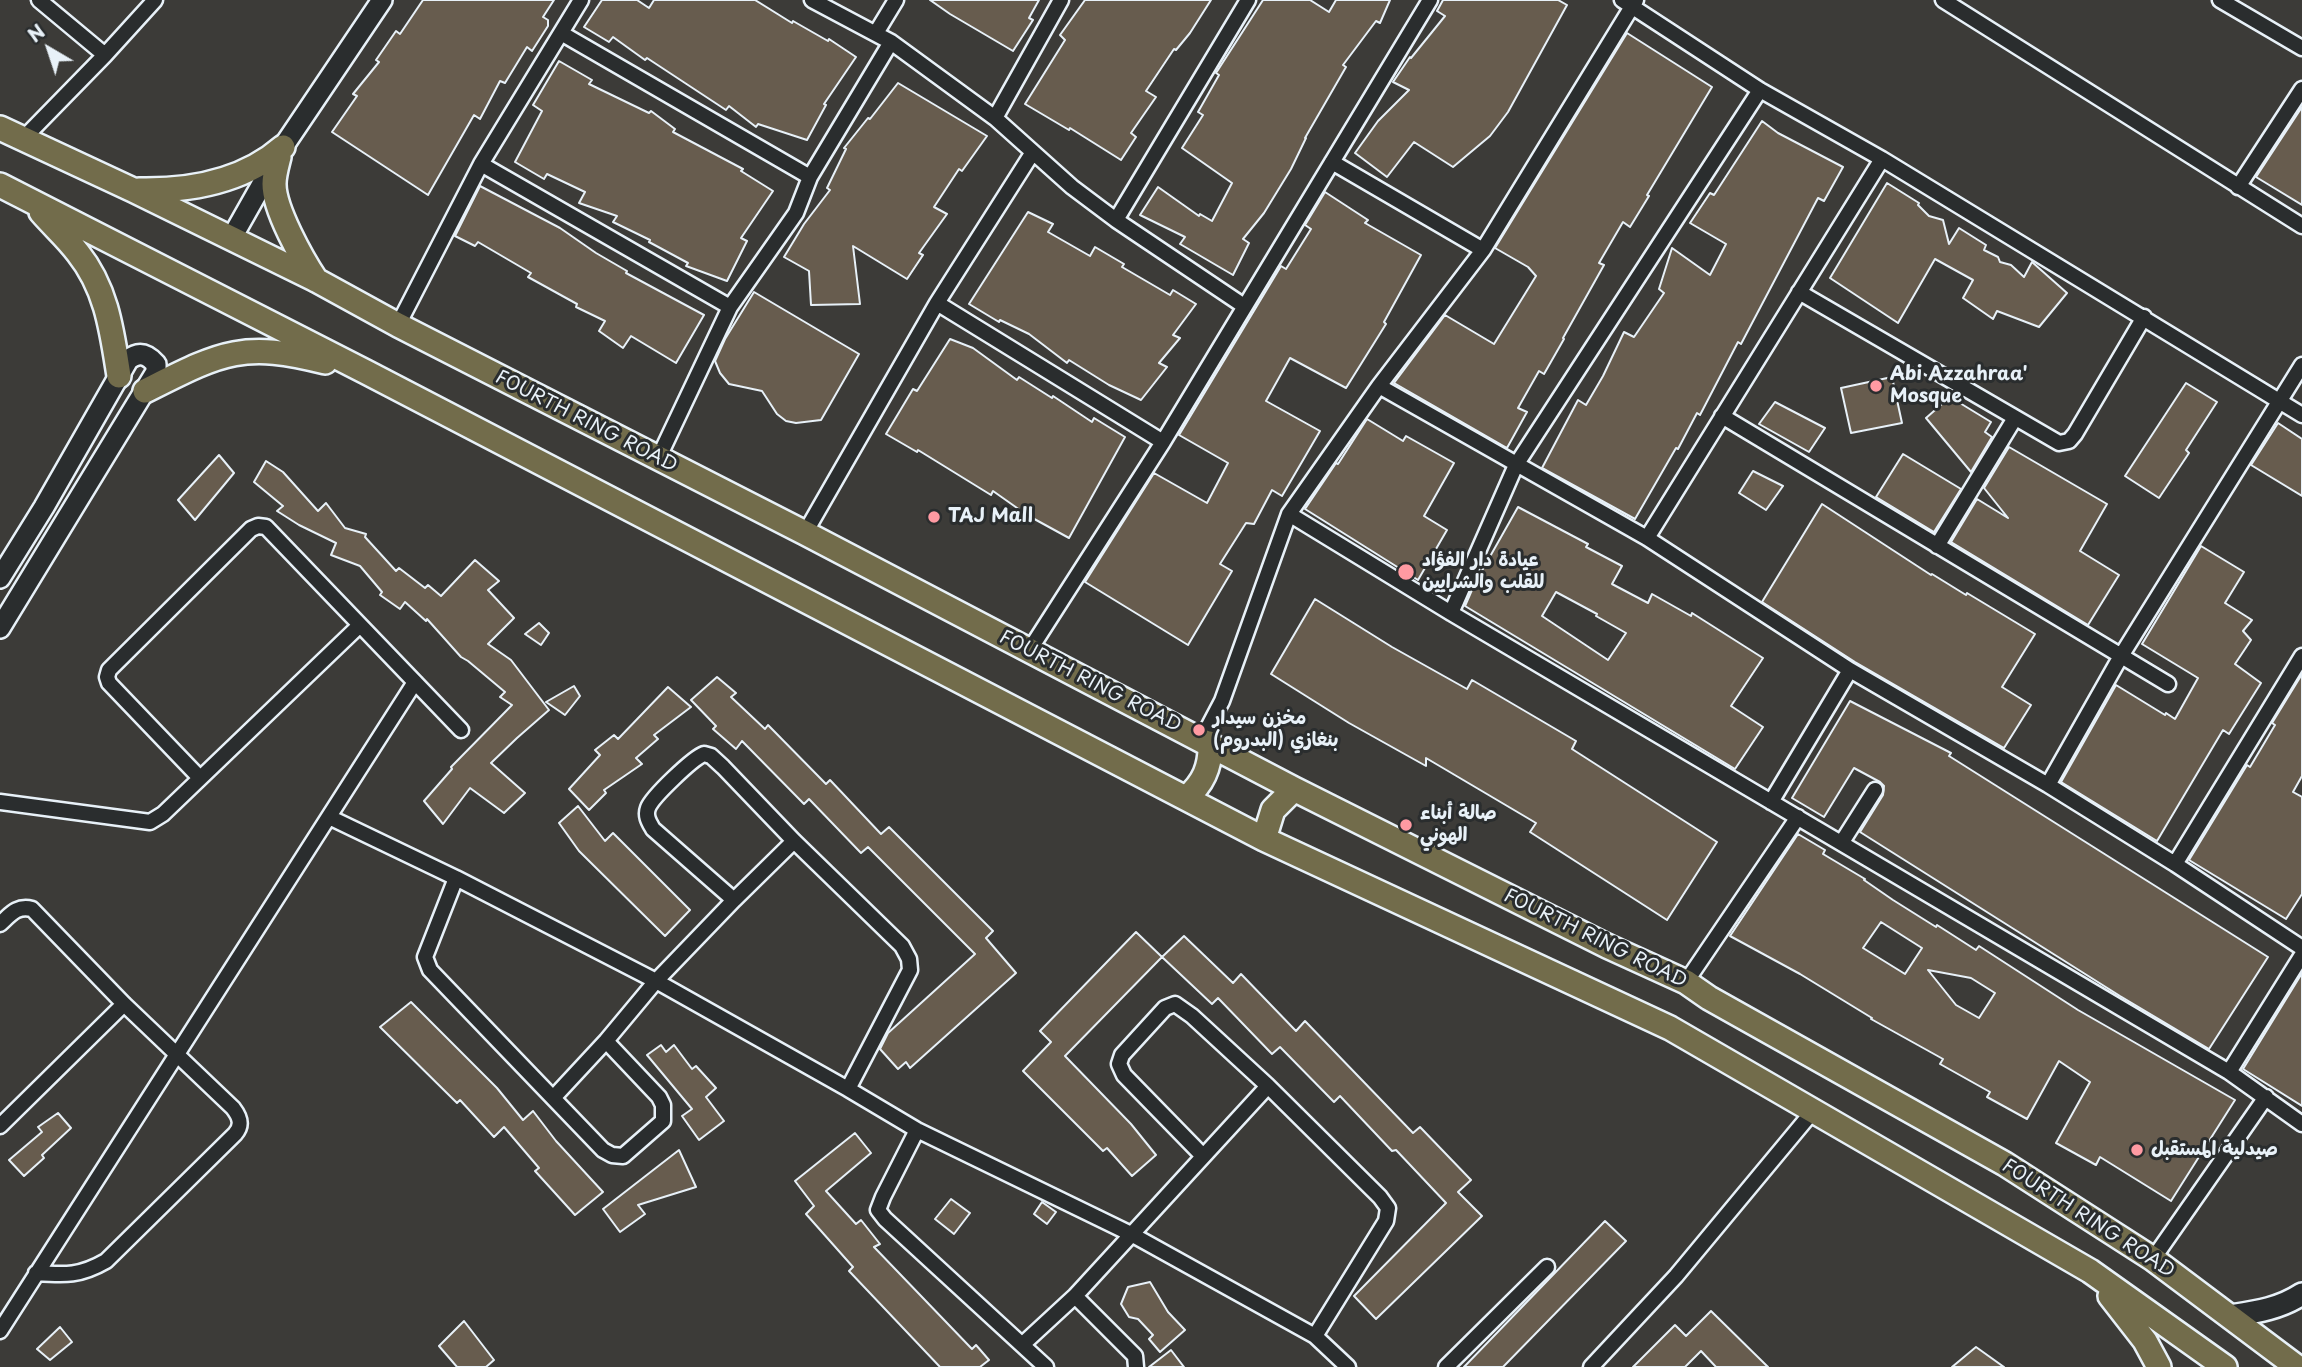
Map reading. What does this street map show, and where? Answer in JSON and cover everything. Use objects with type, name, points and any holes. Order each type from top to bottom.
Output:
[{"type":"main road","name":"FOURTH RING ROAD","points":[[0,128],[134,190],[316,280],[1294,789],[1607,946],[1686,982],[1709,998],[2005,1164],[2153,1259],[2297,1367]]},
{"type":"main road","points":[[134,190],[181,189],[218,181],[245,172],[281,152]]},
{"type":"main road","points":[[281,152],[274,185],[278,205],[304,262],[316,280]]},
{"type":"main road","points":[[0,185],[366,372],[1264,839],[1670,1028],[2090,1272],[2225,1367]]},
{"type":"main road","points":[[29,200],[78,252],[90,269],[106,306],[119,376]]},
{"type":"main road","points":[[145,391],[211,359],[250,351],[293,353],[366,372]]},
{"type":"main road","points":[[1186,798],[1206,774],[1209,764],[1206,741]]},
{"type":"main road","points":[[1264,839],[1273,810],[1294,789]]},
{"type":"main road","points":[[2090,1272],[2131,1321],[2158,1367]]},
{"type":"main road","points":[[2230,1316],[2268,1310],[2289,1303],[2302,1294]]},
{"type":"street","points":[[39,0],[105,55]]},
{"type":"street","points":[[22,139],[155,0]]},
{"type":"street","points":[[231,239],[281,152],[382,0]]},
{"type":"street","points":[[398,325],[481,164],[581,0]]},
{"type":"street","points":[[812,0],[891,42],[995,118],[1072,187],[1116,220],[1244,306]]},
{"type":"street","points":[[876,33],[896,0]]},
{"type":"street","points":[[995,118],[1061,0]]},
{"type":"street","points":[[1116,220],[1248,0]]},
{"type":"street","points":[[1029,651],[1163,442],[1430,0]]},
{"type":"street","points":[[1943,0],[2302,226]]},
{"type":"street","points":[[2220,0],[2302,48]]},
{"type":"street","points":[[1206,741],[1289,514],[1379,386],[1483,250],[1630,2],[1760,90],[1882,159],[2302,415]]},
{"type":"street","points":[[561,33],[810,177]]},
{"type":"street","points":[[657,459],[730,307],[796,213],[810,177],[891,42]]},
{"type":"street","points":[[2238,187],[2302,89]]},
{"type":"street","points":[[1451,613],[1516,465],[1760,90]]},
{"type":"street","points":[[805,533],[937,303],[1033,152]]},
{"type":"street","points":[[1647,538],[1882,159]]},
{"type":"street","points":[[1332,162],[1483,250]]},
{"type":"street","points":[[481,164],[730,307]]},
{"type":"street","points":[[1799,292],[2059,443],[2069,441],[2076,435],[2144,317]]},
{"type":"street","points":[[937,303],[1163,442]]},
{"type":"street","points":[[0,578],[128,360],[134,355],[144,354],[156,364],[156,372],[0,628]]},
{"type":"street","points":[[2048,785],[2122,656],[2302,365]]},
{"type":"street","points":[[1379,386],[1647,538],[1850,670],[2048,785],[2175,864],[2302,948]]},
{"type":"street","points":[[1722,416],[2168,684]]},
{"type":"street","points":[[1937,546],[2015,418]]},
{"type":"street","points":[[1289,514],[1451,613],[2229,1072],[2302,1124]]},
{"type":"street","points":[[200,778],[109,683],[107,677],[109,670],[251,529],[258,526],[265,527],[461,730]]},
{"type":"street","points":[[0,802],[150,822],[163,814],[359,626]]},
{"type":"street","points":[[2175,864],[2302,656]]},
{"type":"street","points":[[1770,802],[1850,670]]},
{"type":"street","points":[[0,1331],[415,682]]},
{"type":"street","points":[[734,900],[653,829],[646,816],[653,800],[695,759],[704,754],[716,759],[794,841],[902,946],[911,965],[848,1089]]},
{"type":"street","points":[[1842,842],[1875,790]]},
{"type":"street","points":[[329,817],[456,878],[656,981],[917,1130],[1131,1234],[1315,1336],[1348,1367]]},
{"type":"street","points":[[1686,982],[1798,817]]},
{"type":"street","points":[[554,1097],[656,981],[794,841]]},
{"type":"street","points":[[456,878],[425,957],[426,964],[603,1150],[623,1156],[663,1121],[663,1105],[659,1097],[606,1041]]},
{"type":"street","points":[[0,925],[15,910],[24,907],[32,909],[124,1004],[233,1108],[240,1121],[238,1131],[106,1261],[76,1274],[36,1273]]},
{"type":"street","points":[[2229,1072],[2302,955]]},
{"type":"street","points":[[0,1126],[124,1004]]},
{"type":"street","points":[[1203,1156],[1124,1074],[1119,1064],[1122,1055],[1165,1009],[1175,1004],[1185,1010],[1268,1086],[1388,1208],[1386,1221],[1315,1336]]},
{"type":"street","points":[[1023,1344],[1075,1296],[1268,1086]]},
{"type":"street","points":[[2153,1259],[2266,1097]]},
{"type":"street","points":[[1591,1367],[1676,1276],[1814,1110]]},
{"type":"street","points":[[917,1130],[878,1210],[1046,1367]]},
{"type":"street","points":[[1446,1367],[1547,1267]]},
{"type":"street","points":[[1075,1296],[1136,1356],[1136,1367]]},
{"type":"building","points":[[423,0],[554,0],[543,17],[548,20],[548,26],[532,51],[527,47],[505,83],[500,81],[480,119],[474,115],[428,195],[332,132],[357,96],[353,94],[379,62],[376,60],[396,31],[400,34]]},
{"type":"building","points":[[602,0],[637,0],[649,8],[654,0],[755,0],[792,23],[793,21],[828,41],[829,39],[856,57],[824,104],[826,105],[807,140],[758,124],[756,127],[729,106],[726,110],[613,37],[609,42],[584,27]]},
{"type":"building","points":[[930,0],[1039,0],[1029,18],[1033,20],[1013,51]]},
{"type":"building","points":[[1085,0],[1211,0],[1146,91],[1156,97],[1131,133],[1136,137],[1121,160],[1025,104],[1065,40],[1060,35]]},
{"type":"building","points":[[1263,0],[1310,0],[1329,12],[1336,0],[1390,0],[1380,23],[1376,21],[1343,65],[1346,67],[1305,138],[1291,169],[1264,213],[1243,239],[1249,243],[1233,275],[1180,244],[1185,237],[1140,215],[1158,187],[1199,216],[1200,214],[1212,221],[1232,183],[1182,148],[1203,115],[1198,112],[1219,75],[1216,73]]},
{"type":"building","points":[[1443,0],[1558,0],[1567,5],[1508,112],[1490,136],[1453,167],[1414,142],[1387,177],[1355,153],[1378,121],[1409,90],[1393,82],[1410,57],[1445,16],[1437,11]]},
{"type":"building","points":[[1627,33],[1712,87],[1630,227],[1623,222],[1599,263],[1604,265],[1564,339],[1544,374],[1539,371],[1518,408],[1527,412],[1507,448],[1394,383],[1445,315],[1494,344],[1536,276],[1528,267],[1495,248]]},
{"type":"building","points":[[559,61],[592,80],[589,84],[649,113],[651,111],[675,129],[673,132],[743,169],[741,171],[773,191],[741,238],[747,241],[727,281],[686,266],[688,263],[649,242],[650,240],[613,222],[617,216],[579,203],[585,192],[547,174],[544,179],[515,162],[542,111],[533,105]]},
{"type":"building","points":[[898,83],[987,136],[962,171],[959,169],[934,207],[947,214],[919,253],[923,255],[907,279],[853,246],[860,304],[811,305],[809,271],[784,257],[804,224],[830,190],[827,188],[846,149],[844,148]]},
{"type":"building","points":[[2302,107],[2302,205],[2256,177]]},
{"type":"building","points":[[1762,121],[1778,133],[1843,167],[1824,201],[1818,198],[1741,344],[1738,342],[1700,415],[1697,413],[1635,519],[1542,468],[1578,400],[1586,405],[1624,332],[1634,337],[1664,293],[1659,289],[1672,248],[1710,275],[1726,244],[1690,223],[1710,193],[1714,195]]},
{"type":"building","points":[[1887,183],[1919,203],[1929,216],[1943,220],[1949,244],[1959,228],[1986,245],[1984,250],[1998,257],[2000,262],[2011,265],[2024,277],[2032,262],[2067,293],[2039,327],[1997,311],[1993,319],[1963,298],[1973,280],[1935,259],[1898,323],[1830,278]]},
{"type":"building","points":[[480,186],[560,228],[627,271],[626,273],[704,315],[676,363],[631,336],[623,348],[599,331],[605,321],[576,307],[577,304],[528,277],[531,273],[478,242],[475,246],[455,236]]},
{"type":"building","points":[[1325,192],[1368,220],[1365,223],[1421,255],[1384,322],[1386,324],[1346,388],[1290,358],[1266,401],[1320,431],[1282,496],[1272,490],[1254,524],[1246,523],[1220,564],[1232,571],[1188,645],[1085,582],[1154,473],[1207,503],[1228,463],[1179,435],[1281,266],[1286,269],[1311,229],[1305,225]]},
{"type":"building","points":[[1028,212],[1053,224],[1048,232],[1090,256],[1095,247],[1124,264],[1122,267],[1170,295],[1173,290],[1196,304],[1173,335],[1180,338],[1159,363],[1167,367],[1141,400],[1109,385],[1069,360],[1067,363],[1029,334],[1000,320],[999,322],[969,304]]},
{"type":"building","points":[[754,292],[859,354],[821,420],[796,423],[786,421],[777,414],[762,391],[729,384],[720,373],[715,361],[725,339]]},
{"type":"building","points":[[950,339],[973,348],[1017,380],[1019,377],[1092,422],[1094,418],[1125,437],[1069,538],[1027,515],[993,491],[991,495],[918,450],[917,452],[886,434],[913,389],[917,391]]},
{"type":"building","points":[[1892,377],[1902,423],[1851,433],[1841,388]]},
{"type":"building","points":[[2186,383],[2217,402],[2186,450],[2189,453],[2159,498],[2125,476]]},
{"type":"building","points":[[1950,397],[1991,422],[1985,432],[1992,437],[1971,472],[1926,418]]},
{"type":"building","points":[[1775,402],[1825,428],[1809,452],[1759,424]]},
{"type":"building","points":[[1367,419],[1403,441],[1406,436],[1454,463],[1424,516],[1447,530],[1418,580],[1305,509]]},
{"type":"building","points":[[2278,423],[2302,439],[2302,496],[2251,465]]},
{"type":"building","points":[[2009,447],[2107,504],[2080,551],[2119,575],[2088,625],[1951,542],[1977,499],[2008,518],[1984,488]]},
{"type":"building","points":[[1903,454],[1961,489],[1934,532],[1876,497]]},
{"type":"building","points":[[219,455],[234,473],[195,520],[178,500]]},
{"type":"building","points":[[266,461],[283,472],[318,511],[326,503],[345,528],[366,534],[365,537],[396,571],[399,568],[425,588],[428,585],[441,596],[475,560],[499,581],[488,590],[514,618],[488,644],[511,660],[549,710],[491,763],[525,793],[504,813],[470,788],[443,824],[424,801],[451,767],[512,705],[500,697],[505,692],[461,657],[427,619],[426,621],[405,602],[400,609],[380,595],[382,592],[360,566],[331,555],[336,543],[277,511],[283,506],[254,482]]},
{"type":"building","points":[[1753,471],[1783,486],[1766,510],[1739,493]]},
{"type":"building","points":[[1822,504],[1931,575],[1966,595],[1967,593],[2035,634],[2002,687],[2031,705],[2004,748],[1855,662],[1762,602]]},
{"type":"building","points":[[1518,507],[1588,544],[1586,547],[1622,566],[1612,584],[1648,603],[1652,594],[1691,616],[1692,613],[1763,658],[1731,706],[1763,727],[1735,769],[1465,606]],"holes":[[[1556,592],[1597,614],[1596,616],[1626,633],[1608,660],[1542,616]]]},
{"type":"building","points":[[2201,546],[2244,572],[2225,603],[2252,620],[2243,631],[2251,640],[2235,664],[2261,683],[2229,734],[2223,730],[2157,841],[2061,782],[2116,685],[2175,719],[2198,678],[2142,644]]},
{"type":"building","points":[[1315,599],[1467,689],[1472,680],[1576,741],[1572,749],[1717,842],[1667,920],[1530,832],[1536,823],[1426,758],[1426,766],[1349,723],[1271,674]]},
{"type":"building","points":[[539,623],[549,633],[541,645],[525,634]]},
{"type":"building","points":[[2302,674],[2302,776],[2293,792],[2302,797],[2302,894],[2286,919],[2189,860],[2247,765],[2250,767],[2275,725],[2272,723]]},
{"type":"building","points":[[717,677],[736,693],[731,697],[765,729],[768,725],[826,784],[830,780],[881,834],[889,827],[993,931],[986,938],[1016,973],[910,1068],[906,1062],[898,1069],[880,1049],[888,1033],[975,954],[868,847],[861,853],[809,799],[804,804],[742,741],[736,749],[713,729],[716,726],[691,700]]},
{"type":"building","points":[[574,686],[580,696],[565,715],[546,702]]},
{"type":"building","points":[[668,687],[691,707],[654,735],[658,739],[636,758],[642,764],[604,790],[606,793],[589,810],[569,789],[600,755],[595,750],[614,735],[618,739]]},
{"type":"building","points":[[1850,701],[1951,753],[1949,756],[2268,957],[2209,1049],[1860,832],[1883,795],[1884,786],[1880,782],[1854,768],[1824,817],[1792,798]]},
{"type":"building","points":[[578,806],[605,841],[613,833],[690,910],[665,936],[579,851],[559,823]]},
{"type":"building","points":[[1798,834],[1825,850],[1823,854],[1936,927],[1937,925],[1976,950],[1979,946],[2078,1010],[2235,1100],[2171,1201],[2100,1157],[2096,1165],[2056,1143],[2090,1082],[2059,1061],[2027,1119],[1987,1097],[1990,1092],[1940,1064],[1943,1059],[1730,936]],"holes":[[[1881,922],[1922,948],[1905,974],[1863,948]],[[1928,970],[1971,978],[1995,993],[1979,1018],[1956,1005]]]},
{"type":"building","points":[[1136,932],[1162,957],[1065,1056],[1131,1124],[1156,1155],[1132,1176],[1107,1148],[1103,1151],[1023,1071],[1051,1042],[1040,1031]]},
{"type":"building","points":[[1184,936],[1233,983],[1241,974],[1296,1031],[1305,1021],[1413,1133],[1420,1127],[1471,1180],[1458,1192],[1482,1216],[1376,1319],[1354,1296],[1446,1203],[1340,1096],[1334,1102],[1280,1047],[1272,1054],[1218,998],[1212,1004],[1162,957]]},
{"type":"building","points":[[2302,973],[2302,1106],[2243,1069]]},
{"type":"building","points":[[411,1002],[497,1088],[523,1120],[533,1111],[556,1141],[603,1192],[575,1215],[535,1171],[539,1168],[504,1127],[494,1137],[460,1100],[457,1103],[380,1027]]},
{"type":"building","points":[[661,1045],[666,1052],[674,1045],[692,1069],[696,1066],[716,1088],[706,1097],[724,1121],[699,1140],[682,1116],[692,1109],[647,1055]]},
{"type":"building","points":[[58,1113],[71,1128],[24,1176],[9,1160],[42,1132],[38,1127]]},
{"type":"building","points":[[855,1133],[871,1153],[826,1191],[856,1224],[861,1220],[880,1244],[874,1247],[972,1349],[976,1345],[989,1360],[980,1367],[940,1367],[849,1271],[853,1267],[806,1214],[814,1206],[795,1181]]},
{"type":"building","points":[[679,1150],[696,1187],[638,1205],[645,1214],[620,1232],[603,1209]]},
{"type":"building","points":[[951,1199],[970,1213],[954,1234],[935,1219]]},
{"type":"building","points":[[1042,1202],[1056,1212],[1047,1224],[1034,1214]]},
{"type":"building","points":[[1605,1221],[1626,1241],[1503,1367],[1464,1367]]},
{"type":"building","points":[[1150,1282],[1168,1312],[1185,1330],[1160,1352],[1149,1339],[1153,1335],[1138,1319],[1129,1317],[1121,1304],[1128,1287]]},
{"type":"building","points":[[1711,1311],[1768,1367],[1716,1367],[1701,1351],[1685,1367],[1633,1367],[1675,1325],[1686,1336]]},
{"type":"building","points":[[464,1321],[494,1360],[486,1367],[457,1367],[439,1346]]},
{"type":"building","points":[[60,1327],[72,1342],[50,1360],[37,1349]]},
{"type":"building","points":[[1976,1347],[2004,1367],[1952,1367]]},
{"type":"building","points":[[1171,1350],[1184,1367],[1149,1367]]},
{"type":"place","name":"Abi Azzahraa' Mosque","points":[[1876,386]]},
{"type":"place","name":"TAJ Mall","points":[[934,517]]},
{"type":"place","name":"عيادة دار الفؤاد للقلب والشرايين","points":[[1406,572]]},
{"type":"place","name":"مخزن سيدار بنغازي (البدروم)","points":[[1199,730]]},
{"type":"place","name":"صالة أبناء الهوني","points":[[1406,825]]},
{"type":"place","name":"صيدلية المستقبل","points":[[2137,1150]]}]
